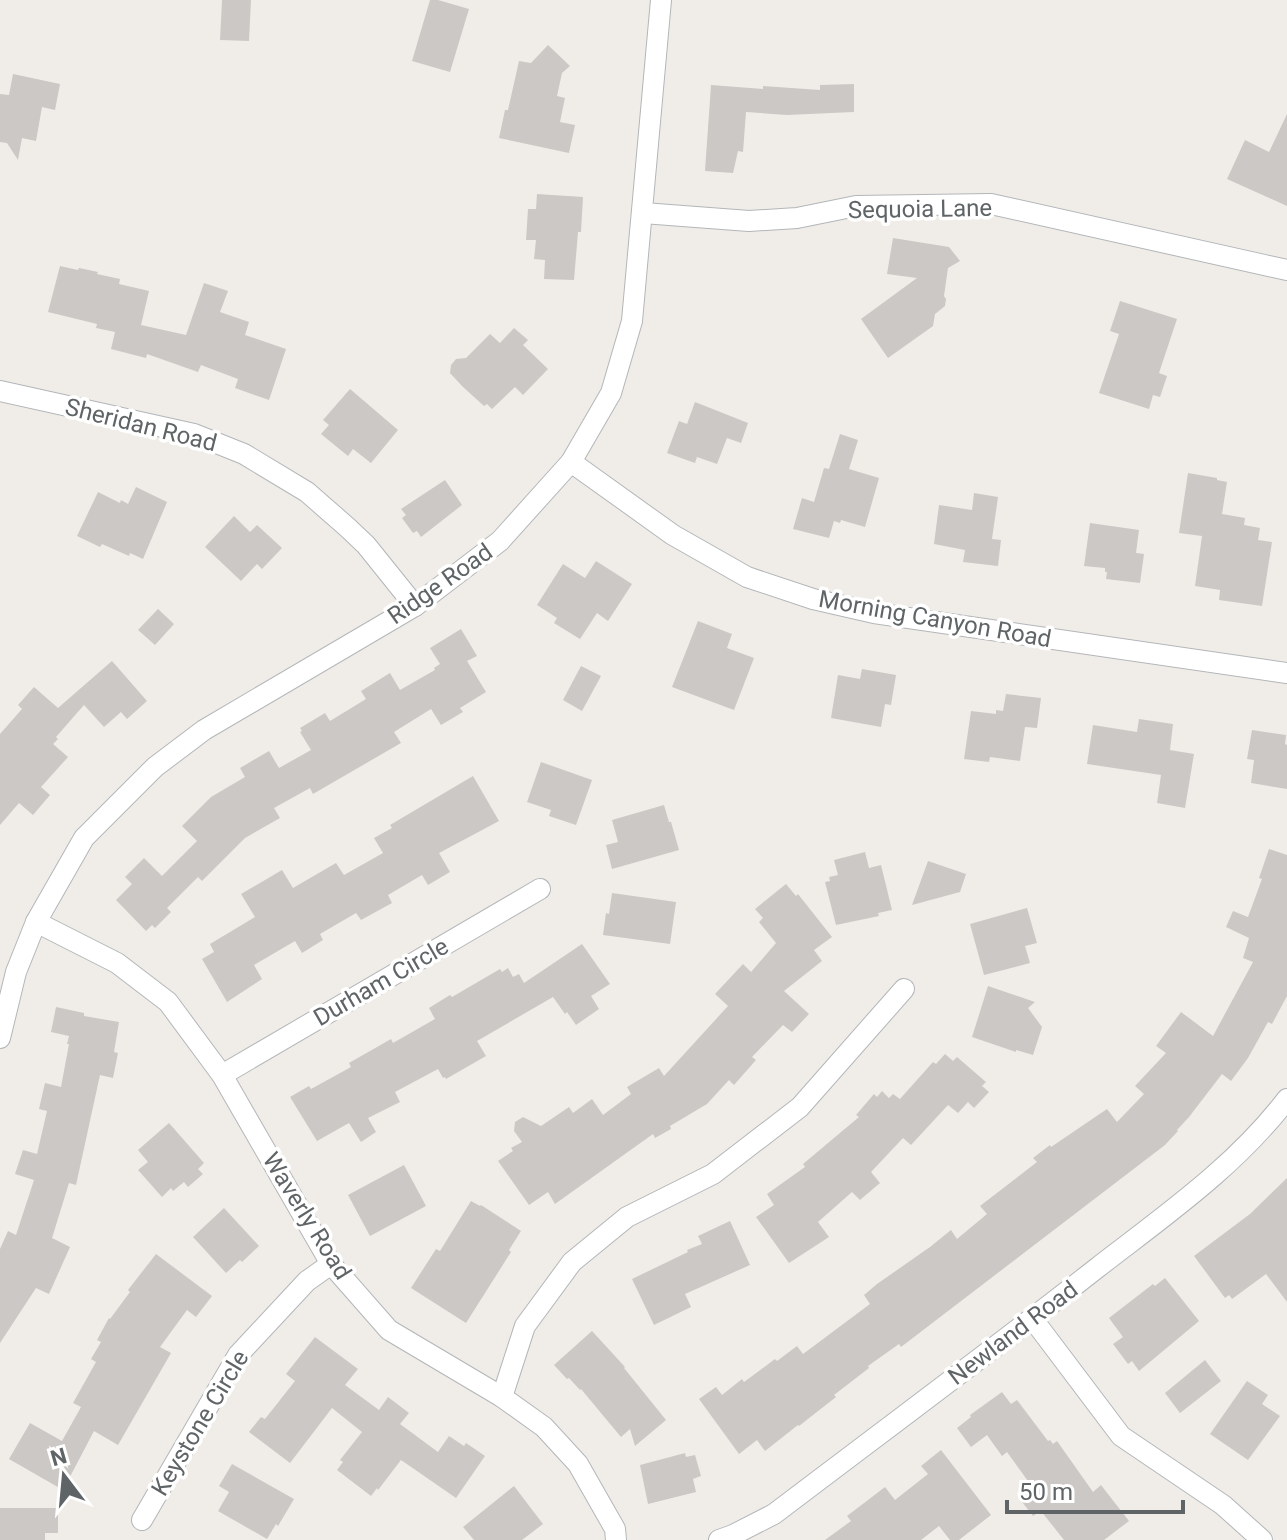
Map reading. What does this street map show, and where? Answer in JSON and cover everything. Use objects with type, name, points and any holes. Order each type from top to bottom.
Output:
[{"type":"street","name":"Ridge Road","points":[[0,1038],[16,972],[36,922],[84,838],[155,767],[204,730],[415,606],[500,541],[571,462],[611,393],[632,321],[661,0]]},
{"type":"street","name":"Sequoia Lane","points":[[643,213],[749,221],[797,218],[856,206],[991,204],[1287,270]]},
{"type":"street","name":"Sheridan Road","points":[[0,391],[194,434],[244,454],[307,492],[347,527],[366,545],[415,606]]},
{"type":"street","name":"Morning Canyon Road","points":[[571,462],[673,535],[747,577],[813,599],[874,613],[1287,673]]},
{"type":"street","name":"Durham Circle","points":[[222,1075],[540,889]]},
{"type":"street","name":"Waverly Road","points":[[36,922],[117,963],[168,1002],[222,1075],[331,1264],[389,1330],[502,1397],[544,1427],[578,1464],[615,1529],[616,1540]]},
{"type":"street","points":[[502,1397],[525,1326],[572,1262],[627,1217],[713,1174],[800,1107],[904,989]]},
{"type":"street","name":"Newland Road","points":[[719,1540],[774,1514],[1032,1318],[1217,1174],[1287,1099]]},
{"type":"street","name":"Keystone Circle","points":[[142,1520],[238,1355],[307,1281],[331,1264]]},
{"type":"street","points":[[1032,1318],[1121,1436],[1223,1505],[1262,1540]]},
{"type":"building","points":[[222,0],[251,0],[249,41],[220,40]]},
{"type":"building","points":[[430,0],[469,9],[450,72],[412,61]]},
{"type":"building","points":[[548,45],[570,66],[562,73],[557,96],[565,98],[560,122],[575,125],[569,153],[499,138],[519,61],[531,63]]},
{"type":"building","points":[[13,74],[60,84],[55,110],[42,107],[36,141],[22,138],[18,160],[7,143],[0,142],[0,94],[9,95]]},
{"type":"building","points":[[854,84],[854,112],[787,115],[746,112],[743,152],[738,151],[733,173],[705,171],[711,85],[820,90],[820,85]]},
{"type":"building","points":[[1287,114],[1287,206],[1227,179],[1245,140],[1269,152]]},
{"type":"building","points":[[537,194],[583,197],[574,280],[544,279],[545,260],[534,259],[536,240],[526,240],[528,209],[536,209]]},
{"type":"building","points":[[893,238],[949,247],[960,261],[948,268],[945,306],[935,314],[933,326],[888,358],[861,319],[917,278],[887,274]]},
{"type":"building","points":[[60,266],[98,272],[120,279],[119,284],[149,291],[141,325],[186,335],[204,283],[228,291],[220,312],[249,322],[245,335],[286,349],[269,400],[235,388],[238,379],[201,365],[198,372],[147,354],[146,358],[111,349],[115,332],[96,328],[97,324],[48,312]]},
{"type":"building","points":[[1120,301],[1177,319],[1159,373],[1167,376],[1160,397],[1153,395],[1149,409],[1099,393],[1119,334],[1110,331]]},
{"type":"building","points":[[514,328],[528,340],[523,345],[548,369],[523,395],[515,387],[492,409],[487,404],[484,406],[462,386],[450,373],[451,365],[456,359],[466,358],[490,334],[500,343]]},
{"type":"building","points":[[350,389],[398,430],[371,463],[353,449],[348,456],[321,434],[329,425],[323,420]]},
{"type":"building","points":[[695,402],[748,423],[741,443],[727,438],[717,464],[697,457],[695,463],[667,453],[679,421],[687,424]]},
{"type":"building","points":[[840,434],[858,440],[849,469],[879,478],[865,527],[834,521],[829,538],[793,529],[802,498],[814,502],[824,468],[829,469]]},
{"type":"building","points":[[1188,473],[1227,482],[1222,514],[1245,518],[1244,525],[1260,528],[1258,540],[1272,542],[1262,606],[1219,600],[1220,590],[1195,586],[1202,536],[1179,533]]},
{"type":"building","points":[[445,480],[462,505],[421,537],[417,531],[413,533],[402,518],[406,515],[401,509]]},
{"type":"building","points":[[136,487],[167,502],[143,559],[102,544],[100,547],[77,536],[98,492],[128,504]]},
{"type":"building","points":[[974,493],[998,497],[992,539],[1001,540],[998,566],[963,562],[965,550],[934,544],[939,505],[972,510]]},
{"type":"building","points":[[234,516],[250,532],[257,525],[282,548],[262,569],[257,564],[241,581],[205,547]]},
{"type":"building","points":[[1090,523],[1139,530],[1136,553],[1144,554],[1140,583],[1106,579],[1105,568],[1084,566]]},
{"type":"building","points":[[596,561],[632,584],[608,621],[597,613],[580,639],[554,623],[557,618],[537,605],[563,564],[585,578]]},
{"type":"building","points":[[158,609],[174,624],[155,645],[138,630]]},
{"type":"building","points":[[698,621],[732,634],[727,648],[754,658],[734,710],[672,687]]},
{"type":"building","points":[[461,629],[477,656],[467,661],[486,692],[460,708],[463,712],[441,725],[431,709],[394,732],[401,743],[313,794],[310,788],[274,808],[280,818],[245,838],[202,881],[198,877],[167,908],[171,912],[155,928],[152,925],[146,931],[116,900],[132,884],[125,877],[144,858],[162,876],[197,841],[182,826],[211,797],[245,777],[240,768],[269,751],[279,768],[311,750],[300,728],[325,713],[330,721],[366,699],[361,691],[390,673],[400,690],[435,670],[440,664],[430,648]]},
{"type":"building","points":[[112,661],[147,701],[127,719],[121,712],[104,727],[84,705],[53,744],[68,757],[41,787],[50,795],[33,815],[19,803],[0,825],[0,734],[22,709],[18,705],[34,687],[58,708]]},
{"type":"building","points":[[581,666],[601,676],[582,711],[563,700]]},
{"type":"building","points":[[862,669],[896,675],[891,705],[885,704],[881,727],[831,718],[838,675],[860,679]]},
{"type":"building","points":[[1006,694],[1041,698],[1037,728],[1025,727],[1020,761],[990,757],[989,762],[964,759],[971,711],[996,714],[996,710],[1003,711]]},
{"type":"building","points":[[1139,719],[1173,724],[1170,750],[1194,754],[1185,808],[1157,803],[1161,775],[1087,764],[1093,725],[1137,732]]},
{"type":"building","points":[[1252,730],[1286,735],[1287,789],[1251,783],[1254,760],[1247,759]]},
{"type":"building","points":[[541,762],[592,780],[576,825],[549,816],[551,810],[527,802]]},
{"type":"building","points":[[473,776],[499,821],[439,853],[450,872],[428,885],[422,875],[388,895],[392,903],[361,920],[356,913],[320,934],[323,940],[302,953],[295,941],[254,965],[262,979],[227,1002],[202,959],[214,952],[210,944],[255,917],[241,894],[282,870],[293,888],[336,863],[344,875],[383,853],[374,838],[392,828],[390,825]]},
{"type":"building","points":[[664,805],[679,850],[612,869],[606,845],[618,842],[612,820]]},
{"type":"building","points":[[1269,849],[1287,855],[1287,996],[1272,1024],[1268,1022],[1231,1081],[1222,1074],[1165,1145],[901,1347],[899,1344],[868,1366],[799,1426],[765,1451],[757,1440],[739,1454],[699,1399],[716,1387],[722,1395],[742,1379],[744,1382],[797,1346],[803,1354],[870,1304],[864,1295],[877,1284],[951,1230],[957,1239],[987,1214],[980,1206],[1037,1162],[1033,1158],[1050,1145],[1107,1109],[1117,1122],[1144,1094],[1135,1086],[1166,1053],[1156,1046],[1181,1012],[1213,1036],[1253,962],[1243,958],[1249,938],[1226,927],[1233,911],[1248,917]]},
{"type":"building","points":[[865,852],[869,868],[881,865],[892,910],[878,913],[879,916],[836,925],[825,882],[830,881],[829,877],[838,875],[834,860]]},
{"type":"building","points":[[928,861],[966,874],[960,892],[912,905]]},
{"type":"building","points":[[786,884],[796,896],[798,894],[832,937],[814,950],[822,961],[784,991],[809,1014],[792,1032],[783,1025],[752,1057],[756,1060],[734,1085],[729,1080],[707,1104],[670,1126],[671,1129],[655,1138],[653,1134],[555,1204],[548,1192],[529,1205],[498,1161],[522,1142],[514,1131],[515,1122],[523,1117],[541,1126],[569,1107],[573,1113],[592,1099],[603,1115],[631,1094],[627,1087],[659,1068],[664,1076],[728,1006],[715,994],[743,964],[751,972],[776,943],[759,922],[763,918],[755,909]]},
{"type":"building","points":[[612,893],[676,902],[670,944],[603,935]]},
{"type":"building","points":[[1027,908],[1037,943],[1025,946],[1030,963],[984,975],[970,924]]},
{"type":"building","points":[[582,944],[610,984],[591,996],[599,1009],[576,1025],[553,997],[477,1041],[486,1056],[446,1079],[438,1069],[395,1092],[400,1102],[368,1118],[376,1132],[361,1142],[349,1123],[317,1141],[290,1097],[351,1067],[349,1063],[391,1039],[393,1043],[435,1019],[429,1008],[450,995],[452,997],[500,969],[502,972],[508,968],[513,977],[519,974],[524,983]]},
{"type":"building","points":[[988,986],[1035,1002],[1028,1008],[1042,1027],[1033,1055],[972,1037]]},
{"type":"building","points":[[56,1007],[119,1022],[114,1052],[118,1053],[113,1078],[100,1075],[76,1185],[69,1183],[52,1238],[70,1247],[49,1294],[36,1288],[0,1343],[0,1249],[8,1231],[16,1235],[34,1180],[15,1174],[23,1150],[37,1154],[47,1111],[39,1109],[45,1083],[61,1087],[69,1044],[69,1036],[51,1032]]},
{"type":"building","points":[[945,1054],[953,1061],[957,1057],[986,1082],[982,1086],[989,1092],[974,1108],[968,1102],[958,1113],[948,1105],[911,1145],[903,1138],[871,1172],[880,1183],[860,1200],[852,1192],[818,1222],[829,1237],[789,1263],[756,1217],[774,1205],[767,1194],[805,1167],[803,1164],[859,1117],[856,1115],[874,1094],[877,1097],[882,1091],[889,1098],[893,1094],[900,1099],[933,1062],[936,1064]]},
{"type":"building","points":[[169,1123],[204,1163],[198,1169],[203,1174],[188,1187],[184,1182],[162,1197],[138,1170],[148,1162],[138,1150]]},
{"type":"building","points":[[404,1165],[426,1206],[370,1236],[348,1195]]},
{"type":"building","points":[[1287,1178],[1287,1302],[1266,1274],[1232,1299],[1229,1295],[1225,1298],[1194,1256],[1250,1214]]},
{"type":"building","points":[[471,1201],[521,1231],[466,1323],[411,1288],[436,1249],[440,1251]]},
{"type":"building","points":[[224,1208],[259,1246],[226,1273],[193,1237]]},
{"type":"building","points":[[730,1221],[750,1265],[685,1294],[691,1307],[654,1325],[632,1279],[702,1244],[698,1236]]},
{"type":"building","points":[[156,1254],[212,1296],[196,1317],[187,1310],[160,1347],[171,1353],[118,1445],[94,1431],[63,1490],[9,1459],[30,1423],[62,1441],[81,1407],[73,1403],[96,1362],[91,1359],[101,1342],[97,1340],[109,1318],[130,1292],[128,1290]]},
{"type":"building","points":[[1165,1278],[1199,1321],[1139,1371],[1132,1361],[1128,1364],[1113,1344],[1123,1337],[1109,1318]]},
{"type":"building","points":[[592,1331],[666,1420],[635,1446],[630,1429],[621,1437],[581,1389],[554,1365]]},
{"type":"building","points":[[315,1337],[358,1369],[345,1385],[379,1410],[388,1397],[409,1413],[400,1424],[438,1452],[449,1436],[485,1456],[456,1498],[401,1460],[371,1496],[337,1470],[343,1462],[340,1460],[362,1432],[332,1408],[290,1463],[249,1432],[261,1417],[265,1419],[295,1381],[286,1374]]},
{"type":"building","points":[[1205,1360],[1221,1381],[1180,1413],[1165,1393]]},
{"type":"building","points":[[1247,1381],[1268,1395],[1262,1404],[1280,1416],[1248,1460],[1210,1434]]},
{"type":"building","points":[[1002,1392],[1011,1404],[1017,1400],[1048,1441],[1053,1444],[1057,1441],[1093,1492],[1101,1485],[1129,1521],[1104,1540],[1064,1540],[1041,1511],[1033,1516],[1019,1498],[1033,1488],[1007,1452],[1002,1456],[987,1435],[971,1447],[957,1428]]},
{"type":"building","points":[[941,1450],[991,1515],[959,1540],[950,1540],[939,1526],[921,1540],[825,1540],[851,1521],[847,1516],[885,1487],[895,1500],[928,1474],[921,1466]]},
{"type":"building","points":[[685,1453],[686,1457],[695,1455],[701,1476],[693,1479],[696,1492],[648,1504],[640,1465]]},
{"type":"building","points":[[232,1464],[294,1499],[267,1539],[218,1511],[229,1492],[219,1486]]},
{"type":"building","points":[[514,1486],[543,1524],[522,1540],[474,1540],[463,1527]]},
{"type":"building","points":[[0,1508],[58,1508],[58,1533],[45,1533],[45,1540],[0,1540]]}]
